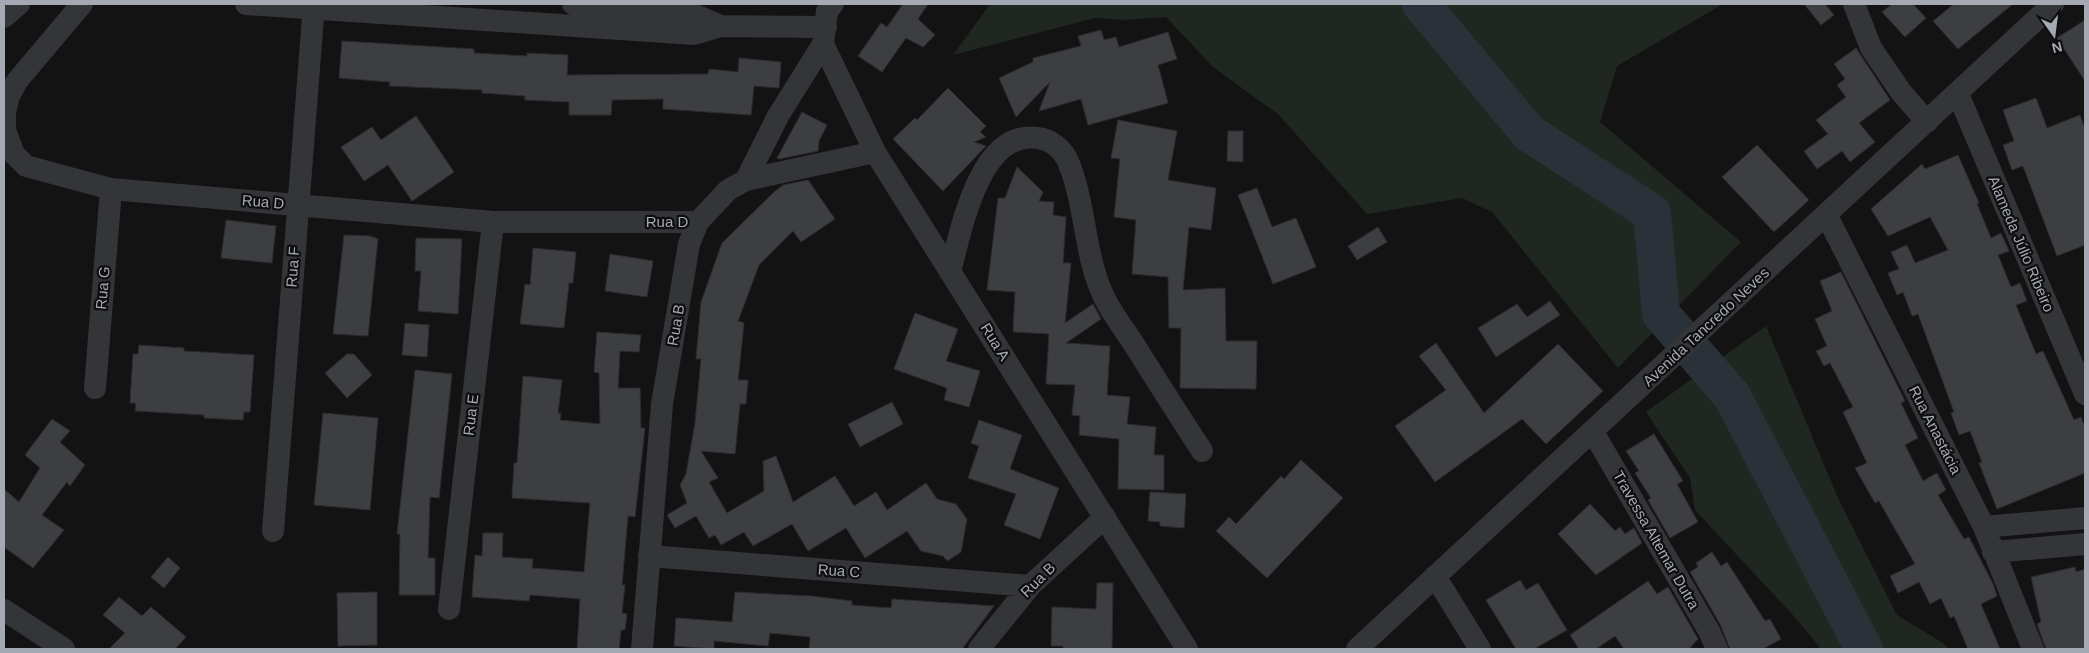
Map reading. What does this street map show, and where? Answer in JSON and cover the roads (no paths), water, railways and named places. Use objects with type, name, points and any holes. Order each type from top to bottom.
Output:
[{"type":"street","points":[[4,17],[20,4]]},
{"type":"street","name":"Rua D","points":[[82,4],[17,81],[9,96],[5,112],[5,130],[14,154],[26,166],[111,188],[494,222],[698,222]]},
{"type":"street","points":[[246,4],[694,34],[721,26],[827,18]]},
{"type":"street","points":[[573,4],[661,7],[693,14],[721,26]]},
{"type":"street","points":[[1854,4],[1871,48],[1901,92],[1927,122]]},
{"type":"street","name":"Avenida Tancredo Neves","points":[[1357,649],[1827,216],[2053,4]]},
{"type":"street","name":"Rua F","points":[[273,530],[313,7]]},
{"type":"street","points":[[658,33],[661,7]]},
{"type":"street","points":[[746,180],[827,18]]},
{"type":"street","name":"Rua A","points":[[827,18],[875,152],[1187,649]]},
{"type":"street","name":"Alameda Júlio Ribeiro","points":[[1958,94],[2085,394]]},
{"type":"street","points":[[950,272],[967,208],[978,180],[994,157],[1011,142],[1028,136],[1044,138],[1056,145],[1066,157],[1074,182],[1092,264],[1106,301],[1202,451]]},
{"type":"street","points":[[746,180],[875,152]]},
{"type":"street","name":"Rua B","points":[[642,649],[662,404],[689,244],[698,222],[728,190],[746,180]]},
{"type":"street","name":"Rua G","points":[[95,388],[111,188]]},
{"type":"street","name":"Rua Anastácia","points":[[1827,216],[1984,527],[2033,649]]},
{"type":"street","name":"Rua E","points":[[449,608],[494,222]]},
{"type":"street","name":"Travessa Altemar Dutra","points":[[1593,432],[1709,631],[1717,649]]},
{"type":"street","name":"Rua B","points":[[978,649],[1030,586],[1105,517]]},
{"type":"street","points":[[1984,527],[2085,518]]},
{"type":"street","points":[[1993,552],[2085,544]]},
{"type":"street","name":"Rua C","points":[[649,556],[1030,586]]},
{"type":"street","points":[[1435,576],[1480,649]]},
{"type":"street","points":[[4,610],[64,649]]},
{"type":"waterway","points":[[1421,4],[1529,133],[1652,213],[1661,314],[1732,396],[1864,649]]}]
